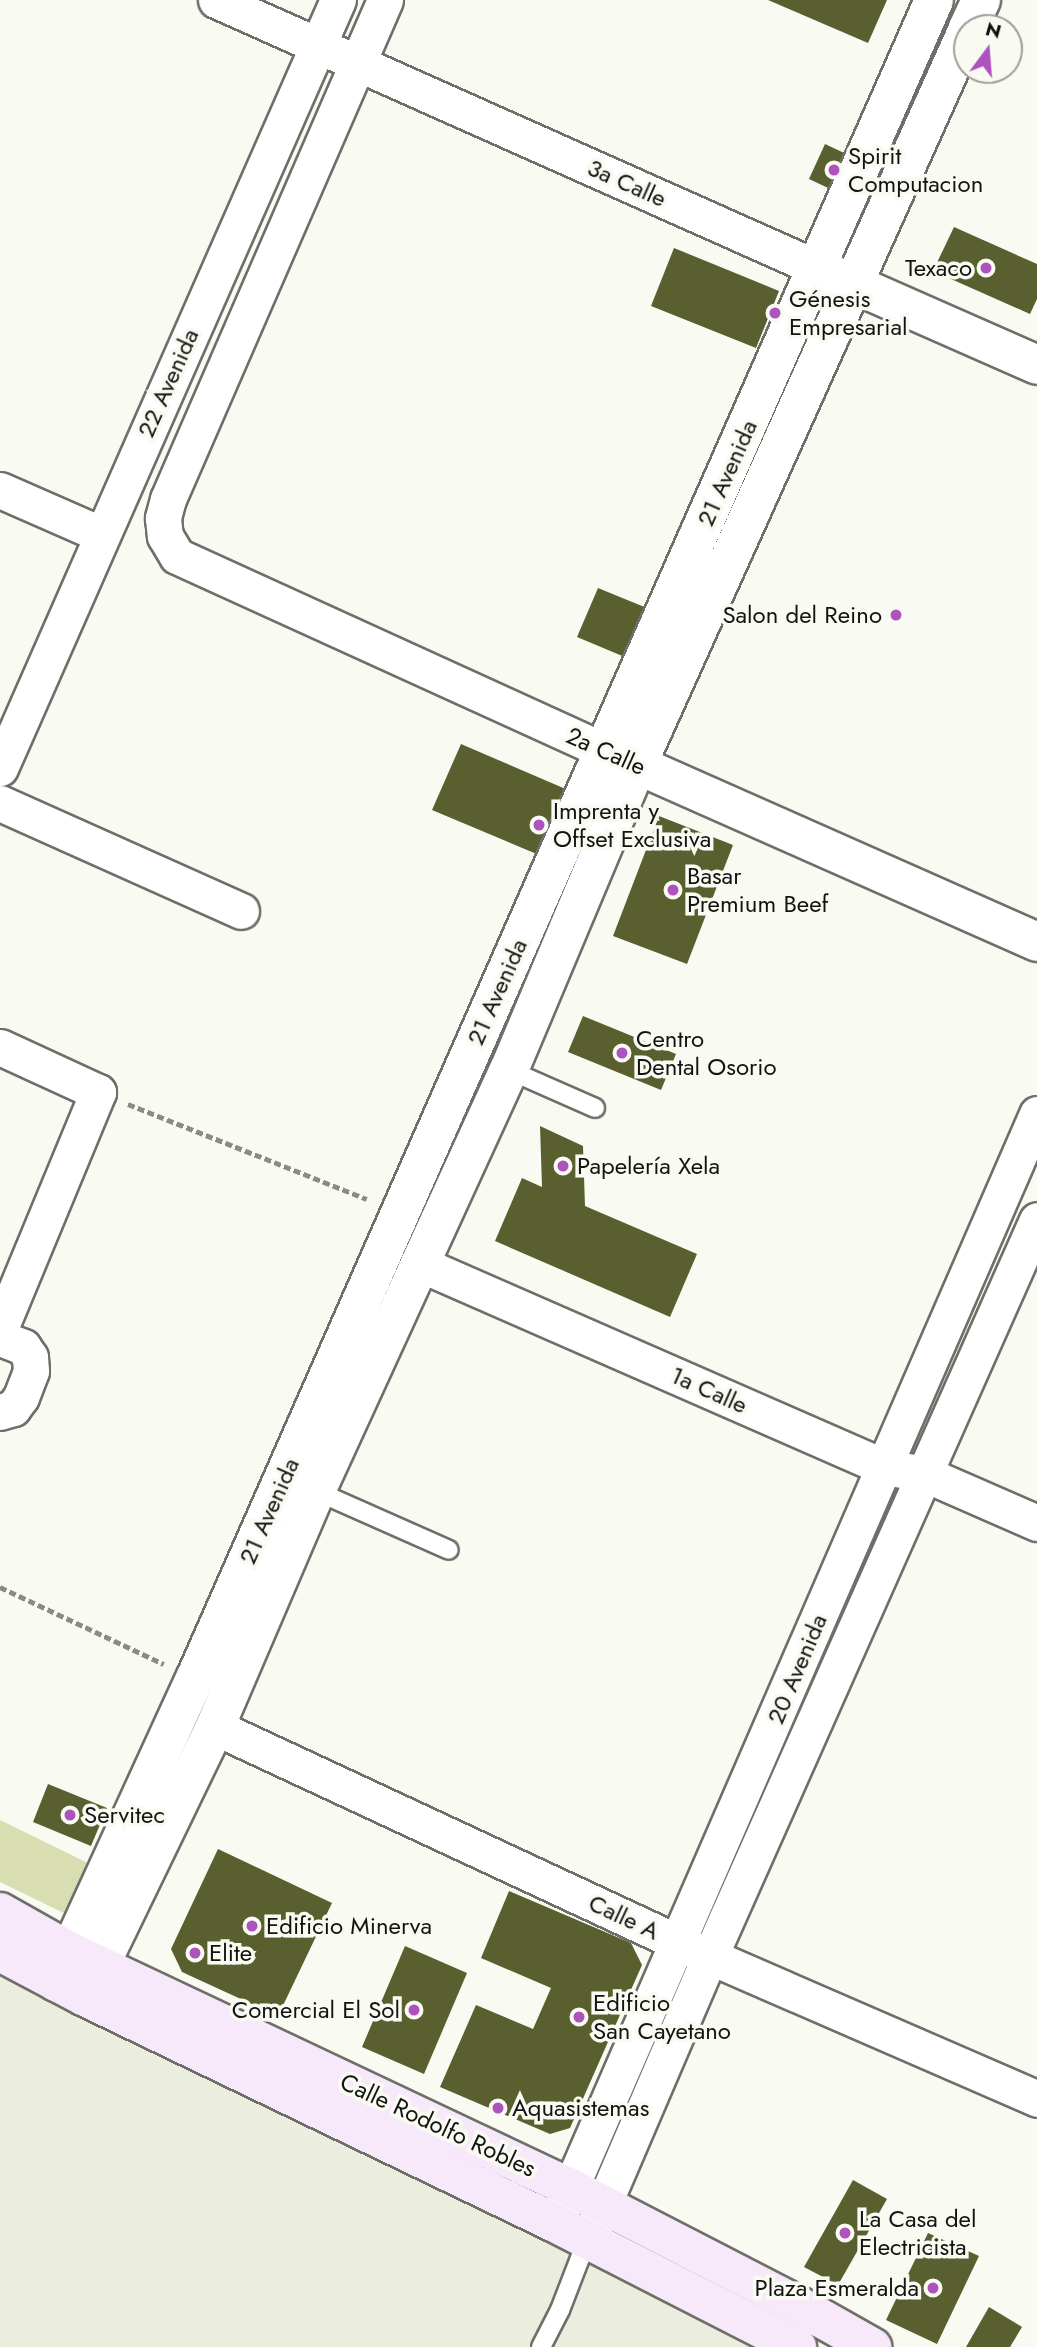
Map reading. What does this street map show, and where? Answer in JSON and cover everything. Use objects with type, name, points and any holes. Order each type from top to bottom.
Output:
[{"type":"main road","name":"Calle Rodolfo Robles","points":[[0,1912],[78,1974],[797,2347]]},
{"type":"main road","name":"Calle Rodolfo Robles","points":[[0,1952],[78,1974],[587,2196],[830,2336],[872,2347]]},
{"type":"street","name":"3a Calle","points":[[216,0],[1037,365]]},
{"type":"street","name":"22 Avenida","points":[[0,768],[100,534],[338,0]]},
{"type":"street","name":"22 Avenida","points":[[177,556],[165,536],[163,518],[168,499],[385,0]]},
{"type":"street","name":"21 Avenida","points":[[78,1974],[215,1727],[418,1263],[509,1070],[621,758],[817,268],[934,0]]},
{"type":"street","name":"21 Avenida","points":[[78,1974],[195,1679],[399,1212],[855,285],[953,63]]},
{"type":"street","points":[[0,490],[100,534]]},
{"type":"street","name":"2a Calle","points":[[177,556],[621,758],[1037,942]]},
{"type":"street","points":[[0,803],[241,911]]},
{"type":"street","points":[[0,1047],[98,1092],[0,1329]]},
{"type":"street","name":"20 Avenida","points":[[695,1949],[884,1466],[1037,1114]]},
{"type":"street","name":"20 Avenida","points":[[571,2232],[695,1949],[925,1474],[1037,1220]]},
{"type":"street","name":"1a Calle","points":[[384,1247],[884,1466],[925,1474],[1037,1523]]},
{"type":"street","points":[[0,1338],[23,1347],[30,1357],[31,1371],[21,1397],[13,1408],[0,1412]]},
{"type":"street","name":"Calle A","points":[[215,1727],[695,1949],[1037,2099]]},
{"type":"lane","points":[[509,1070],[595,1108]]},
{"type":"lane","points":[[316,1491],[449,1550]]},
{"type":"lane","points":[[541,2347],[560,2310],[571,2232]]},
{"type":"path","points":[[98,1092],[399,1212]]},
{"type":"path","points":[[0,1587],[195,1679]]},
{"type":"shaded area","points":[[0,1970],[778,2347],[0,2347]]},
{"type":"green space","points":[[0,1820],[98,1868],[74,1918],[0,1882]]},
{"type":"building","points":[[768,0],[887,0],[868,43]]},
{"type":"building","name":"Spirit Computacion","points":[[825,144],[859,160],[843,195],[809,179]]},
{"type":"building","name":"Texaco","points":[[954,227],[1037,264],[1037,299],[1030,314],[933,271]]},
{"type":"building","points":[[674,248],[779,291],[756,348],[651,306]]},
{"type":"building","points":[[598,588],[659,613],[639,663],[577,637]]},
{"type":"building","points":[[461,744],[568,790],[539,855],[432,810]]},
{"type":"building","name":"Basar Premium Beef","points":[[659,816],[733,845],[687,964],[613,936]]},
{"type":"building","name":"Centro Dental Osorio","points":[[583,1016],[676,1054],[661,1090],[568,1052]]},
{"type":"building","points":[[540,1126],[583,1146],[585,1206],[697,1254],[670,1317],[495,1241],[522,1178],[542,1187]]},
{"type":"building","name":"Servitec","points":[[48,1784],[107,1808],[91,1846],[33,1822]]},
{"type":"building","name":"Edificio Minerva","points":[[218,1849],[332,1903],[278,2016],[182,1972],[171,1949]]},
{"type":"building","name":"Edificio San Cayetano","points":[[509,1891],[631,1943],[642,1965],[570,2128],[550,2134],[440,2087],[476,2005],[533,2029],[551,1988],[481,1958]]},
{"type":"building","name":"Comercial El Sol","points":[[405,1946],[467,1973],[424,2074],[362,2047]]},
{"type":"building","name":"La Casa del Electricista","points":[[853,2180],[887,2199],[838,2285],[804,2267]]},
{"type":"building","name":"Plaza Esmeralda","points":[[928,2233],[979,2256],[937,2344],[886,2320]]},
{"type":"building","points":[[989,2307],[1022,2327],[1010,2347],[966,2347]]},
{"type":"place","name":"Spirit Computacion","points":[[834,170]]},
{"type":"place","name":"Texaco","points":[[986,268]]},
{"type":"place","name":"Génesis Empresarial","points":[[775,313]]},
{"type":"place","name":"Salon del Reino","points":[[896,615]]},
{"type":"place","name":"Imprenta y Offset Exclusiva","points":[[539,825]]},
{"type":"place","name":"Basar Premium Beef","points":[[673,890]]},
{"type":"place","name":"Centro Dental Osorio","points":[[622,1053]]},
{"type":"place","name":"Papelería Xela","points":[[563,1166]]},
{"type":"place","name":"Servitec","points":[[70,1815]]},
{"type":"place","name":"Edificio Minerva","points":[[252,1926]]},
{"type":"place","name":"Elite","points":[[195,1953]]},
{"type":"place","name":"Comercial El Sol","points":[[414,2010]]},
{"type":"place","name":"Edificio San Cayetano","points":[[579,2017]]},
{"type":"place","name":"Aquasistemas","points":[[498,2108]]},
{"type":"place","name":"La Casa del Electricista","points":[[845,2233]]},
{"type":"place","name":"Plaza Esmeralda","points":[[933,2288]]}]
